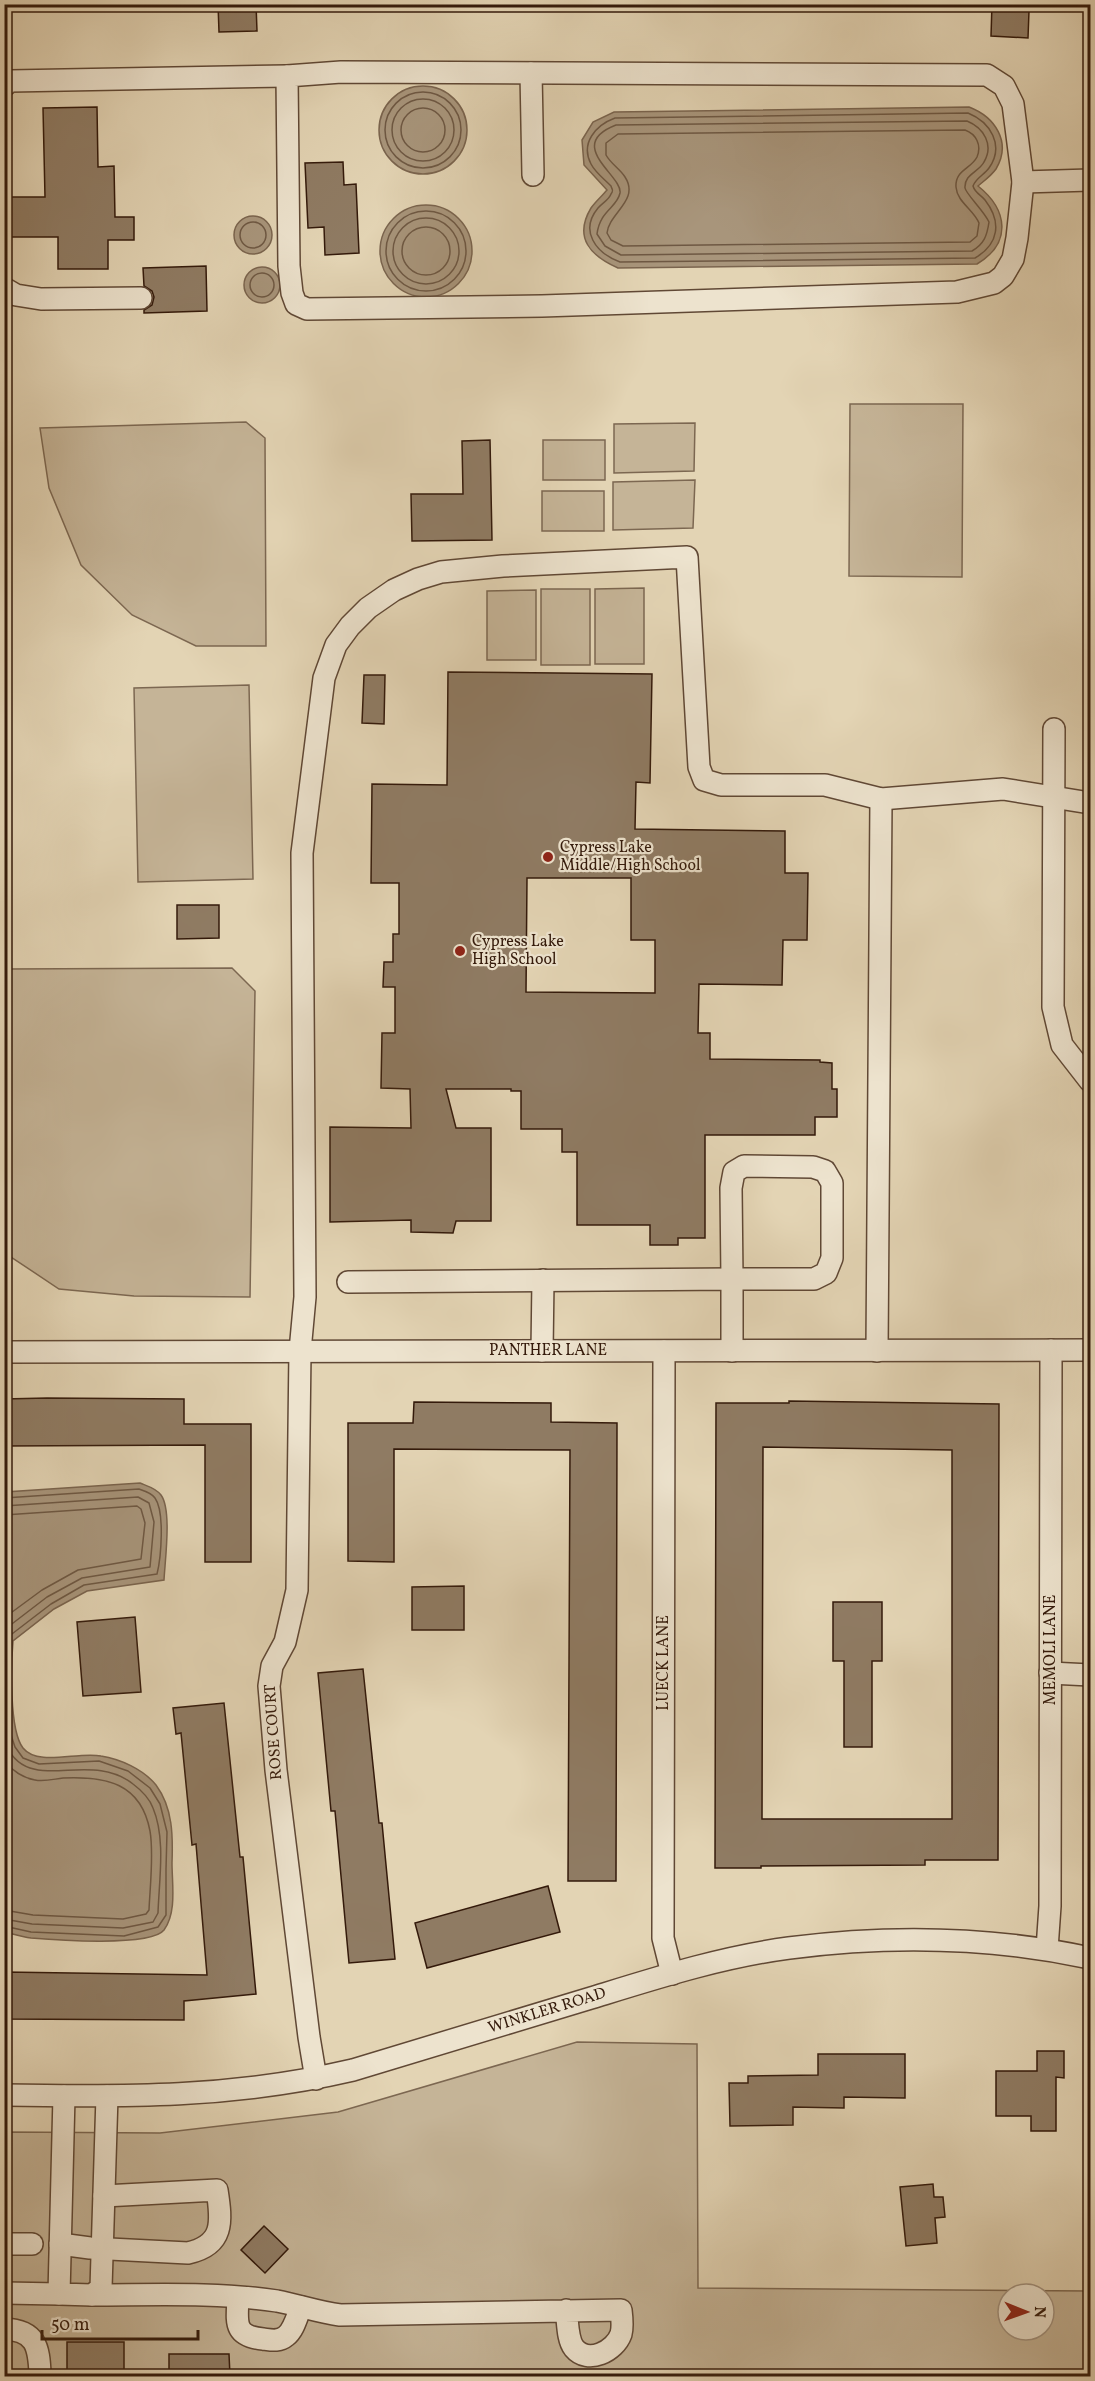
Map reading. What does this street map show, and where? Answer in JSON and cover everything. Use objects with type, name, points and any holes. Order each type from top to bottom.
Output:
[{"type":"street","points":[[4,86],[10,81],[287,76],[341,72],[987,75],[1004,86],[1013,104],[1023,182],[1013,259],[1003,276],[994,283],[975,289],[946,292],[542,306],[307,309],[296,304],[292,293],[289,266],[287,76]]},
{"type":"street","points":[[531,73],[532,175]]},
{"type":"street","points":[[1023,182],[1090,180]]},
{"type":"street","points":[[8,295],[41,299],[141,298]]},
{"type":"street","name":"ROSE COURT","points":[[316,2079],[276,1770],[269,1686],[272,1666],[285,1642],[297,1590],[300,1351],[305,1297],[302,853],[324,678],[336,645],[350,626],[368,608],[394,590],[441,572],[503,566],[687,557],[699,767],[704,780],[722,785],[825,785],[882,799]]},
{"type":"street","points":[[1054,729],[1053,1007],[1062,1045],[1090,1081]]},
{"type":"street","points":[[877,1351],[882,799],[1003,789],[1090,803]]},
{"type":"street","points":[[348,1282],[543,1280],[732,1279],[814,1279],[826,1273],[832,1258],[832,1183],[825,1171],[813,1167],[744,1166],[734,1172],[731,1188],[732,1279],[732,1351]]},
{"type":"street","points":[[542,1351],[543,1280]]},
{"type":"street","name":"MEMOLI LANE","points":[[1047,1949],[1051,1350]]},
{"type":"street","name":"PANTHER LANE","points":[[4,1353],[1090,1350]]},
{"type":"street","name":"LUECK LANE","points":[[664,1351],[663,1938],[672,1974]]},
{"type":"street","points":[[1050,1673],[1090,1675]]},
{"type":"street","name":"WINKLER ROAD","points":[[4,2095],[107,2096],[212,2093],[316,2079],[353,2070],[672,1974],[730,1958],[789,1948],[910,1940],[990,1942],[1047,1949],[1090,1958]]},
{"type":"street","points":[[59,2294],[64,2096]]},
{"type":"street","points":[[92,2295],[101,2288],[107,2096]]},
{"type":"street","points":[[60,2244],[195,2251],[213,2243],[220,2225],[217,2190],[104,2196]]},
{"type":"street","points":[[4,2244],[32,2244]]},
{"type":"street","points":[[4,2293],[238,2298],[277,2301],[322,2313],[340,2314],[566,2310]]},
{"type":"street","points":[[238,2298],[239,2326],[245,2336],[252,2338],[275,2341],[287,2336],[292,2330],[301,2307]]},
{"type":"street","points":[[4,2329],[31,2337],[39,2353],[40,2374]]},
{"type":"shaded area","points":[[850,404],[963,404],[962,577],[849,576]]},
{"type":"shaded area","points":[[246,422],[265,438],[266,646],[196,646],[132,615],[81,565],[49,488],[40,428]]},
{"type":"shaded area","points":[[695,423],[694,471],[614,473],[614,424]]},
{"type":"shaded area","points":[[543,440],[605,440],[605,480],[543,480]]},
{"type":"shaded area","points":[[695,480],[693,528],[613,530],[613,482]]},
{"type":"shaded area","points":[[542,491],[604,491],[604,531],[542,531]]},
{"type":"shaded area","points":[[644,588],[644,664],[595,664],[595,589]]},
{"type":"shaded area","points":[[541,589],[590,589],[590,665],[541,665]]},
{"type":"shaded area","points":[[536,590],[536,660],[487,660],[487,591]]},
{"type":"shaded area","points":[[249,685],[253,879],[138,882],[134,688]]},
{"type":"shaded area","points":[[232,968],[255,991],[250,1297],[134,1296],[59,1289],[5,1253],[5,969]]},
{"type":"shaded area","points":[[577,2042],[697,2044],[698,2288],[996,2290],[996,2342],[1056,2342],[1056,2291],[1090,2291],[1090,2376],[5,2376],[5,2132],[160,2133],[338,2112]]},
{"type":"water","points":[[414,86],[432,86],[448,93],[460,105],[467,121],[467,139],[460,155],[448,167],[432,174],[414,174],[398,167],[386,155],[379,139],[379,121],[386,105],[398,93]]},
{"type":"water","points":[[969,107],[978,111],[993,124],[1001,140],[1002,149],[996,169],[978,186],[995,205],[1002,226],[1001,236],[988,256],[977,264],[618,268],[593,252],[585,237],[584,228],[591,208],[607,190],[584,165],[582,140],[593,122],[614,112]]},
{"type":"water","points":[[426,205],[444,208],[459,218],[469,233],[472,251],[469,269],[459,284],[444,294],[426,297],[408,294],[393,284],[383,269],[380,251],[383,233],[393,218],[408,208]]},
{"type":"water","points":[[253,216],[267,221],[272,235],[267,249],[253,254],[239,249],[234,235],[239,221]]},
{"type":"water","points":[[262,267],[275,272],[280,285],[275,298],[262,303],[249,298],[244,285],[249,272]]},
{"type":"water","points":[[140,1483],[157,1491],[164,1502],[167,1536],[164,1580],[87,1591],[54,1609],[13,1641],[13,1712],[18,1739],[30,1754],[48,1758],[92,1755],[108,1757],[138,1770],[156,1785],[166,1803],[171,1822],[173,1889],[171,1915],[164,1930],[155,1935],[122,1941],[28,1938],[5,1932],[5,1492]]},
{"type":"building","points":[[218,4],[256,4],[257,31],[219,32]]},
{"type":"building","points":[[992,4],[1018,4],[1017,10],[1029,11],[1028,38],[991,36]]},
{"type":"building","points":[[97,107],[98,167],[114,166],[115,217],[134,217],[134,240],[108,240],[108,269],[58,269],[58,237],[8,237],[8,197],[45,197],[43,108]]},
{"type":"building","points":[[343,162],[344,185],[356,184],[359,253],[325,255],[324,227],[308,228],[305,163]]},
{"type":"building","points":[[206,266],[207,311],[144,313],[144,310],[152,305],[154,297],[152,291],[144,286],[143,268]]},
{"type":"building","points":[[490,440],[492,540],[412,541],[411,494],[463,494],[462,441]]},
{"type":"building","name":"Cypress Lake High School","points":[[448,672],[652,674],[650,783],[636,782],[635,829],[785,831],[785,873],[808,873],[807,940],[783,940],[782,985],[699,984],[698,1033],[710,1033],[710,1059],[820,1060],[820,1062],[832,1063],[832,1089],[837,1089],[837,1117],[815,1117],[815,1135],[705,1135],[705,1238],[678,1238],[678,1245],[650,1245],[650,1225],[577,1225],[577,1152],[562,1152],[562,1129],[521,1129],[521,1091],[511,1091],[511,1089],[446,1089],[456,1128],[491,1128],[491,1221],[456,1221],[453,1233],[411,1232],[411,1220],[330,1222],[330,1127],[411,1128],[410,1089],[381,1088],[382,1033],[395,1033],[395,987],[383,987],[384,962],[393,962],[393,934],[399,934],[399,883],[371,883],[372,784],[447,785]],"holes":[[[527,878],[631,878],[631,940],[655,940],[655,993],[526,992]]]},
{"type":"building","points":[[364,675],[385,675],[384,724],[362,723]]},
{"type":"building","points":[[177,905],[219,905],[219,938],[177,939]]},
{"type":"building","points":[[4,1399],[184,1399],[184,1424],[251,1424],[251,1562],[205,1562],[205,1445],[4,1446]]},
{"type":"building","points":[[789,1401],[999,1404],[998,1860],[925,1860],[925,1865],[715,1868],[716,1403],[789,1403]],"holes":[[[763,1447],[952,1450],[952,1819],[762,1819]]]},
{"type":"building","points":[[414,1402],[551,1403],[551,1422],[617,1423],[616,1881],[568,1881],[570,1450],[394,1449],[394,1562],[348,1561],[348,1423],[413,1423]]},
{"type":"building","points":[[464,1586],[464,1630],[412,1630],[412,1587]]},
{"type":"building","points":[[833,1602],[882,1602],[882,1661],[872,1661],[872,1747],[844,1747],[844,1661],[833,1661]]},
{"type":"building","points":[[135,1617],[141,1692],[83,1696],[77,1622]]},
{"type":"building","points":[[363,1669],[379,1823],[382,1823],[395,1959],[349,1963],[335,1811],[331,1811],[318,1673]]},
{"type":"building","points":[[224,1703],[240,1857],[243,1857],[256,1994],[184,2001],[184,2020],[4,2019],[4,1972],[207,1975],[196,1844],[192,1845],[181,1733],[176,1734],[173,1708]]},
{"type":"building","points":[[548,1886],[560,1932],[427,1968],[415,1923]]},
{"type":"building","points":[[1037,2051],[1064,2051],[1064,2078],[1056,2077],[1056,2131],[1031,2131],[1031,2116],[996,2116],[996,2071],[1037,2071]]},
{"type":"building","points":[[818,2054],[905,2054],[905,2098],[844,2097],[844,2108],[793,2107],[793,2125],[730,2126],[729,2083],[748,2083],[748,2076],[818,2075]]},
{"type":"building","points":[[933,2184],[934,2197],[943,2197],[945,2217],[935,2218],[937,2243],[906,2246],[900,2187]]},
{"type":"building","points":[[264,2226],[288,2249],[265,2273],[241,2250]]},
{"type":"building","points":[[67,2342],[124,2342],[124,2376],[67,2376]]},
{"type":"building","points":[[169,2354],[229,2354],[230,2376],[169,2376]]},
{"type":"place","name":"Cypress Lake Middle/High School","points":[[548,857]]},
{"type":"place","name":"Cypress Lake High School","points":[[460,951]]}]
